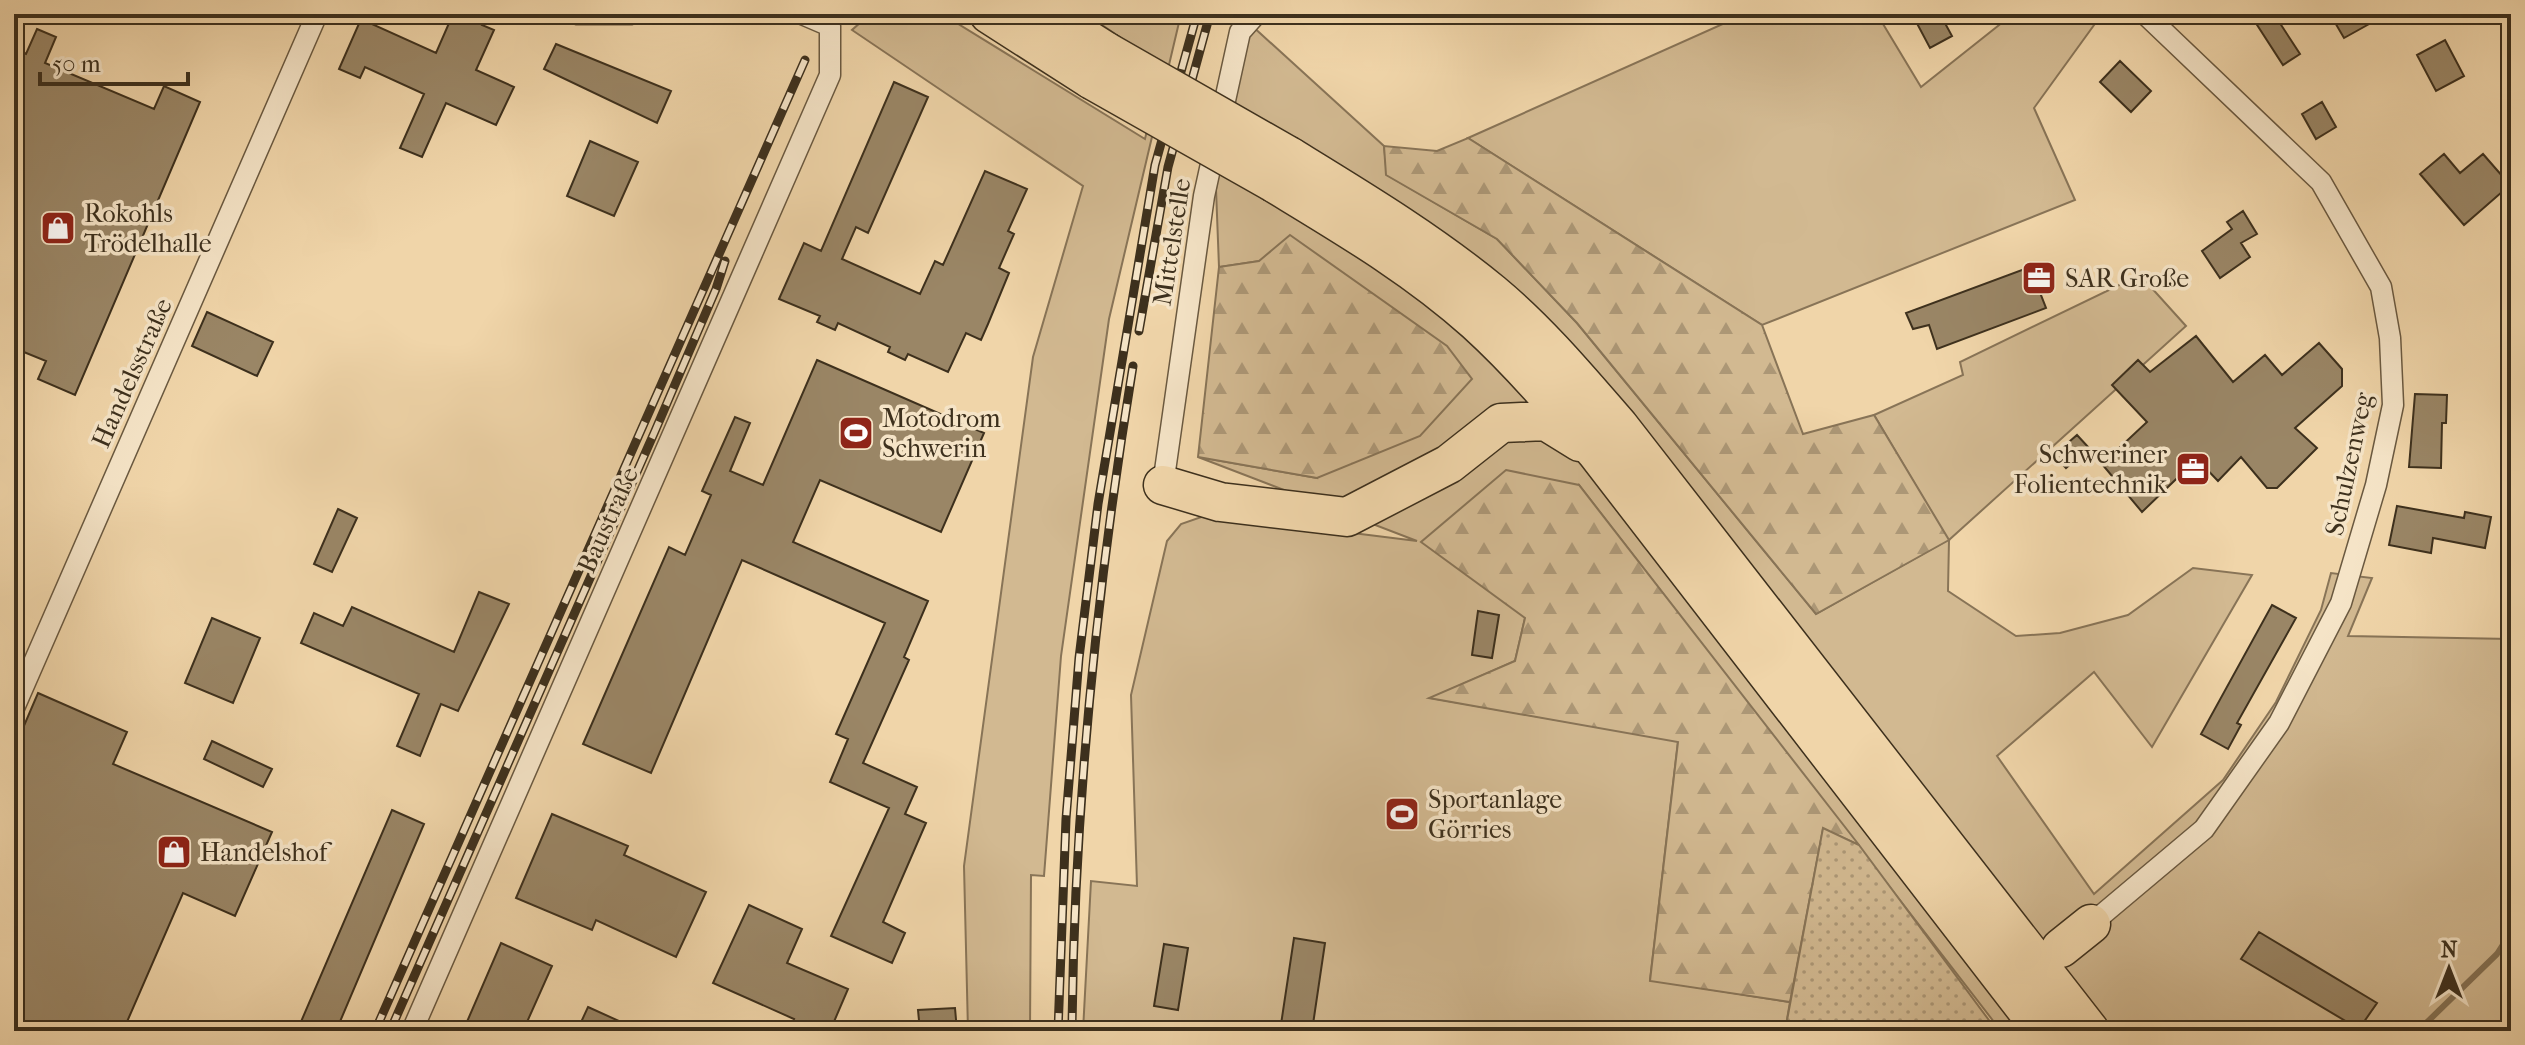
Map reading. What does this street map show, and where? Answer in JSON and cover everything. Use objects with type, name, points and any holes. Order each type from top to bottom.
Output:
[{"type":"highway","points":[[989,14],[1100,66],[1282,170],[1420,240],[1493,294],[1560,358],[1619,426],[2090,1031]]},
{"type":"highway","points":[[1047,14],[1100,66]]},
{"type":"highway","points":[[1282,170],[1474,320],[1539,384],[1596,452],[2043,1031]]},
{"type":"highway","points":[[1474,320],[1495,357],[1506,387],[1501,423]]},
{"type":"highway","points":[[1163,485],[1220,502],[1347,517],[1449,464],[1501,423],[1546,421],[1596,452]]},
{"type":"highway","points":[[2061,948],[2091,924]]},
{"type":"highway","points":[[2015,931],[2061,948]]},
{"type":"highway","points":[[2061,948],[2072,992],[2097,1031]]},
{"type":"street","name":"Handelsstraße","points":[[14,708],[317,14]]},
{"type":"street","points":[[578,14],[630,14]]},
{"type":"street","name":"Baustraße","points":[[412,1031],[830,75],[830,26],[802,14]]},
{"type":"street","name":"Mittelstelle","points":[[1163,485],[1204,196],[1240,32],[1256,14]]},
{"type":"street","name":"Schulzenweg","points":[[2091,924],[2204,829],[2279,723],[2341,603],[2376,485],[2393,405],[2390,338],[2381,287],[2329,195],[2285,146],[2145,14]]},
{"type":"green space","points":[[870,14],[942,14],[1145,139],[1162,66],[1086,14],[1181,14],[1109,319],[1061,656],[1044,876],[1031,875],[1030,1031],[968,1031],[964,866],[1033,357],[1083,186],[852,30]]},
{"type":"green space","points":[[1239,14],[1384,146],[1387,175],[1497,239],[1577,323],[1816,614],[1948,540],[1874,415],[1963,375],[1960,362],[2140,275],[2186,326],[1949,540],[1948,591],[2016,636],[2060,633],[2128,615],[2193,568],[2252,575],[2152,747],[2094,672],[1997,756],[2094,894],[2223,780],[2276,702],[2321,610],[2331,573],[2372,578],[2348,636],[2511,639],[2511,966],[2506,974],[2511,980],[2511,1031],[2001,1031],[1579,485],[1525,618],[1515,661],[1431,698],[1678,741],[1650,980],[1790,1002],[1785,1031],[1083,1031],[1091,881],[1137,886],[1131,695],[1167,541],[1181,524],[1207,515],[1417,541],[1198,457],[1317,478],[1259,261],[1219,267],[1216,189]]},
{"type":"green space","points":[[1745,14],[1877,14],[1921,87],[2013,14],[2102,14],[2034,108],[2075,200],[1762,325],[1468,138]]},
{"type":"green space","points":[[1468,138],[1762,325],[1803,434],[1874,415],[1949,540],[1816,614],[1577,323],[1497,239],[1386,175],[1384,146],[1437,151]]},
{"type":"green space","points":[[1290,235],[1447,346],[1472,379],[1420,436],[1317,478],[1198,457],[1219,267],[1259,261]]},
{"type":"green space","points":[[1506,470],[1579,485],[1859,845],[1823,829],[1790,1002],[1650,981],[1678,742],[1429,698],[1515,661],[1525,618],[1421,542]]},
{"type":"green space","points":[[1823,828],[1859,845],[1997,1031],[1785,1031]]},
{"type":"building","points":[[453,14],[487,14],[482,25],[494,30],[476,70],[514,87],[496,125],[446,103],[422,157],[400,148],[424,94],[365,67],[360,78],[339,69],[361,19],[436,53]]},
{"type":"building","points":[[1912,14],[1940,14],[1952,36],[1930,48]]},
{"type":"building","points":[[2250,14],[2274,14],[2300,54],[2283,65]]},
{"type":"building","points":[[2330,14],[2387,14],[2344,38]]},
{"type":"building","name":"Rokohls Trödelhalle","points":[[37,29],[56,37],[45,63],[154,109],[164,86],[200,102],[75,395],[38,379],[46,361],[14,348],[14,49],[26,54]]},
{"type":"building","points":[[2445,40],[2464,76],[2436,91],[2417,55]]},
{"type":"building","points":[[556,44],[671,91],[657,123],[544,69]]},
{"type":"building","points":[[2120,61],[2151,91],[2131,112],[2100,82]]},
{"type":"building","points":[[894,82],[928,97],[868,233],[856,227],[842,259],[920,294],[935,261],[943,265],[985,171],[1027,189],[1008,231],[1014,234],[999,268],[1009,273],[988,324],[981,340],[966,333],[948,372],[908,354],[905,360],[888,352],[890,347],[838,323],[835,330],[817,322],[820,316],[779,299],[804,243],[821,251]]},
{"type":"building","points":[[2322,102],[2336,127],[2316,139],[2302,114]]},
{"type":"building","points":[[590,141],[638,162],[614,216],[567,196]]},
{"type":"building","points":[[2444,154],[2460,173],[2483,154],[2510,185],[2464,225],[2420,174]]},
{"type":"building","points":[[2243,211],[2257,234],[2241,243],[2250,257],[2220,278],[2202,251],[2232,229],[2227,222]]},
{"type":"building","points":[[2030,267],[2046,308],[1937,349],[1929,325],[1913,329],[1906,313]]},
{"type":"building","points":[[207,312],[273,342],[257,376],[192,346]]},
{"type":"building","points":[[2196,336],[2233,382],[2265,355],[2282,375],[2319,343],[2342,369],[2342,386],[2295,428],[2317,448],[2277,488],[2267,488],[2241,457],[2218,481],[2197,459],[2142,512],[2102,464],[2147,422],[2112,385],[2138,360],[2150,372]]},
{"type":"building","points":[[817,360],[984,433],[941,532],[820,480],[793,542],[928,601],[904,657],[909,660],[863,763],[917,787],[905,814],[926,823],[883,922],[905,933],[892,963],[831,936],[889,808],[830,782],[848,739],[836,734],[885,623],[742,560],[651,773],[583,744],[669,547],[685,555],[711,495],[702,491],[735,417],[750,423],[730,471],[763,485]]},
{"type":"building","points":[[2415,394],[2447,395],[2446,423],[2442,423],[2441,468],[2409,467]]},
{"type":"building","points":[[2077,435],[2089,448],[2066,468],[2054,455]]},
{"type":"building","points":[[2397,506],[2464,518],[2465,512],[2491,517],[2485,548],[2433,538],[2431,553],[2389,545]]},
{"type":"building","points":[[338,509],[357,518],[332,572],[314,564]]},
{"type":"building","points":[[479,592],[509,604],[458,711],[441,704],[420,756],[397,746],[419,694],[301,643],[314,613],[343,626],[352,607],[454,652]]},
{"type":"building","points":[[2272,605],[2296,618],[2237,723],[2241,725],[2228,749],[2201,734]]},
{"type":"building","points":[[1478,611],[1499,615],[1492,658],[1472,655]]},
{"type":"building","points":[[212,618],[260,638],[233,703],[185,683]]},
{"type":"building","name":"Handelshof","points":[[38,693],[127,732],[113,764],[272,832],[235,916],[183,893],[123,1031],[14,1031],[14,749]]},
{"type":"building","points":[[212,741],[272,769],[263,787],[204,759]]},
{"type":"building","points":[[392,810],[424,824],[336,1031],[297,1031]]},
{"type":"building","points":[[552,814],[628,846],[624,855],[706,892],[676,957],[596,920],[592,930],[516,898]]},
{"type":"building","points":[[749,905],[802,929],[787,963],[848,989],[830,1031],[807,1031],[791,1024],[794,1019],[713,983]]},
{"type":"building","points":[[2259,932],[2377,1003],[2359,1029],[2241,959]]},
{"type":"building","points":[[1294,938],[1325,943],[1312,1031],[1280,1031]]},
{"type":"building","points":[[501,943],[552,966],[523,1031],[463,1031]]},
{"type":"building","points":[[1164,944],[1188,948],[1178,1010],[1154,1006]]},
{"type":"building","points":[[588,1007],[641,1031],[577,1031]]},
{"type":"building","points":[[955,1008],[957,1031],[920,1031],[918,1010]]},
{"type":"waterway","points":[[2418,1031],[2497,954],[2511,932]]},
{"type":"railway","points":[[1058,1031],[1066,819],[1079,658],[1098,504],[1155,165],[1197,14]]},
{"type":"railway","points":[[1139,331],[1168,167],[1210,14]]},
{"type":"railway","points":[[375,1031],[805,60]]},
{"type":"railway","points":[[390,1031],[655,431],[725,261]]},
{"type":"railway","points":[[1072,1031],[1077,864],[1090,698],[1098,615],[1133,366]]},
{"type":"place","name":"Rokohls Trödelhalle","points":[[58,228]]},
{"type":"place","name":"SAR Große","points":[[2039,278]]},
{"type":"place","name":"Motodrom Schwerin","points":[[856,433]]},
{"type":"place","name":"Schweriner Folientechnik","points":[[2193,469]]},
{"type":"place","name":"Sportanlage Görries","points":[[1402,814]]},
{"type":"place","name":"Handelshof","points":[[174,852]]}]
